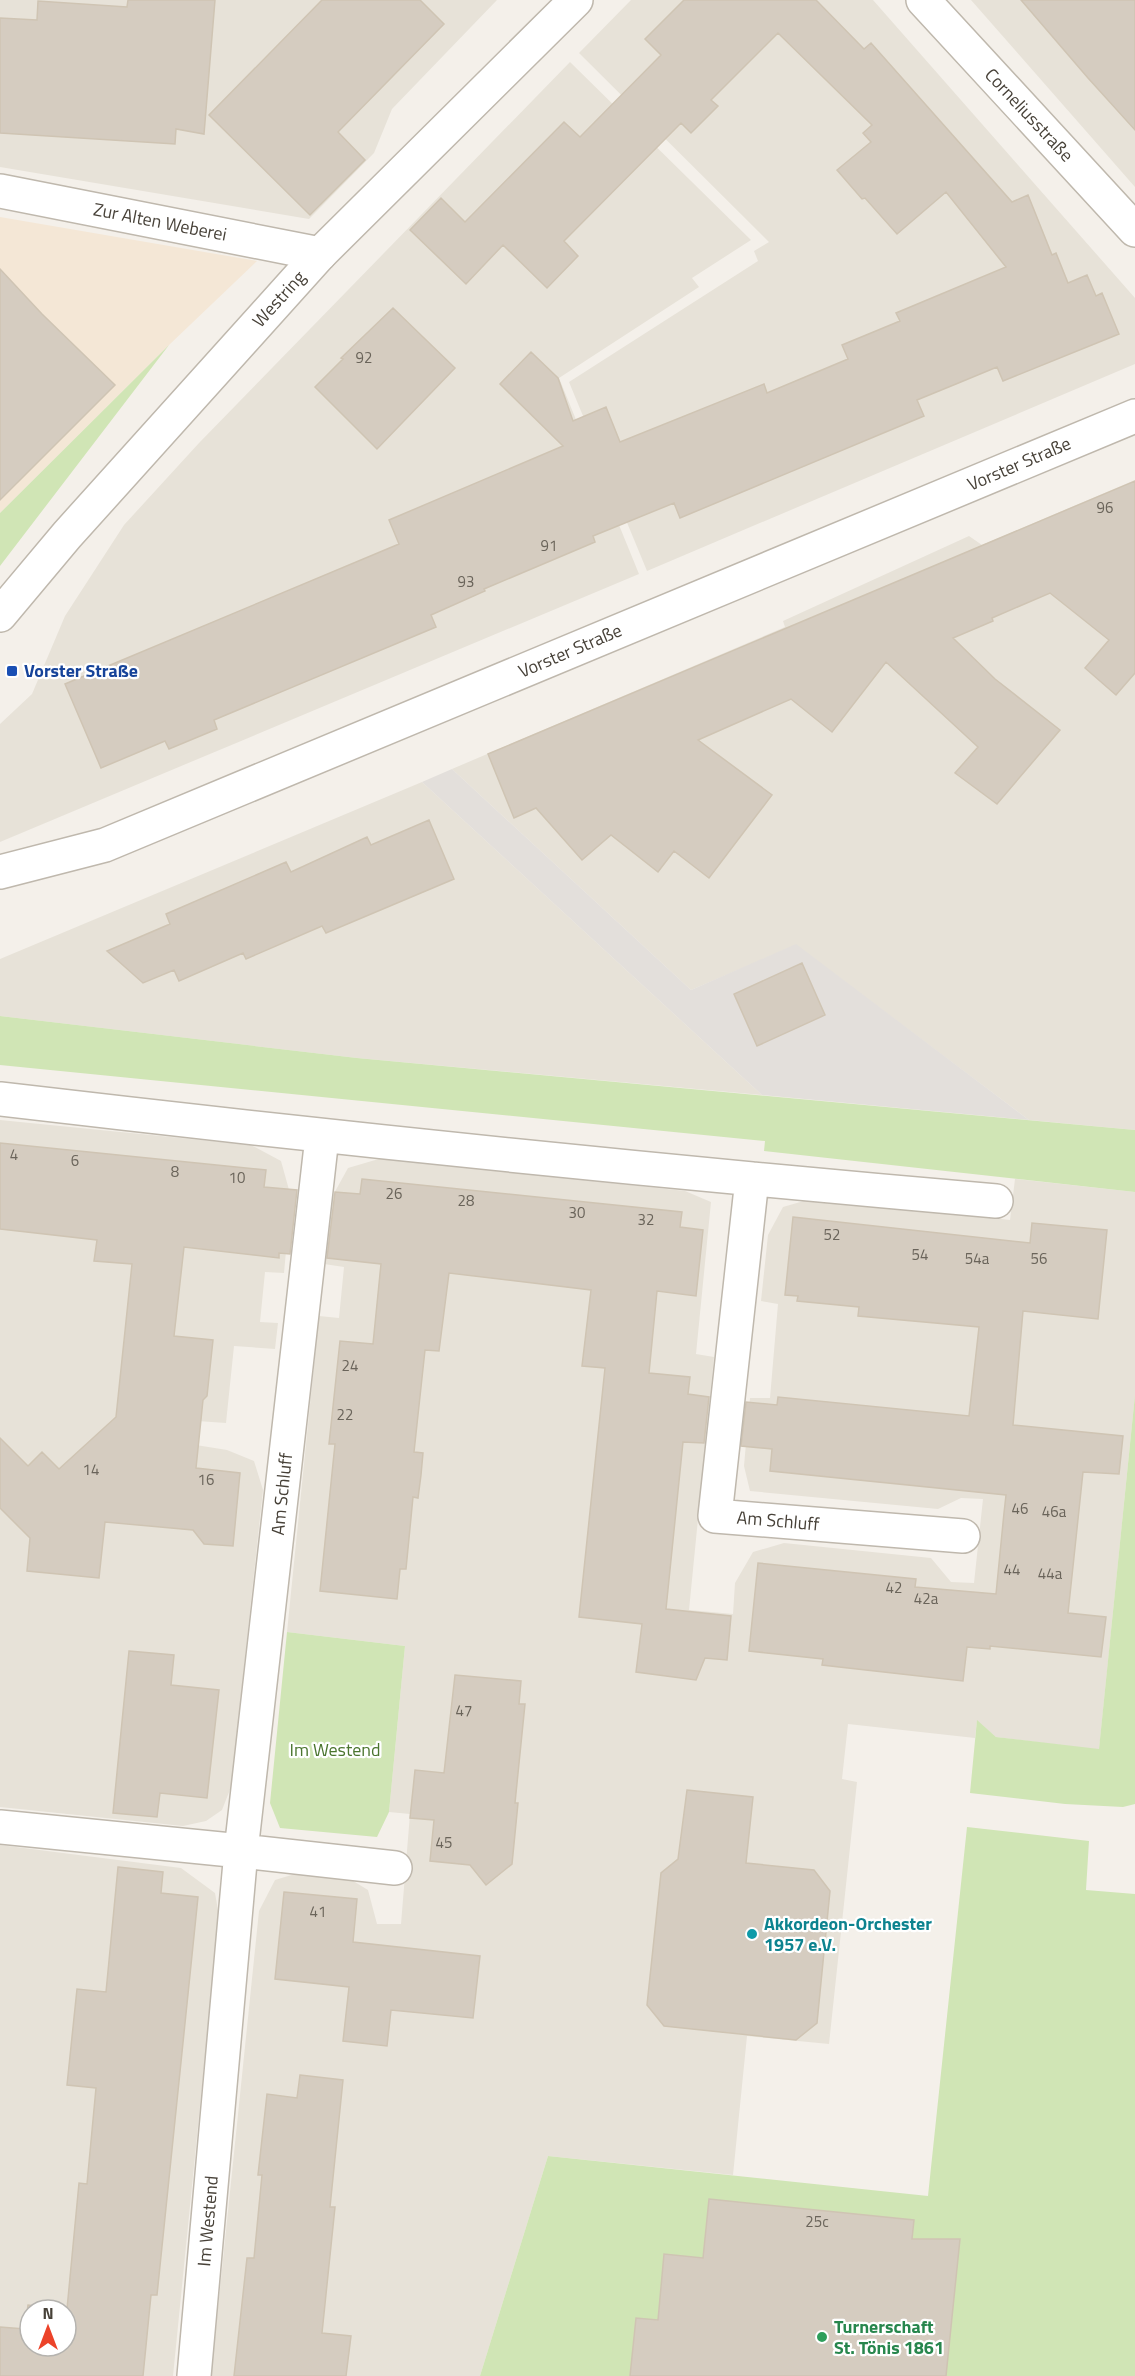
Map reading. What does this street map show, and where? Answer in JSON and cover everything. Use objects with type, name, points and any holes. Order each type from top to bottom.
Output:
[{"type":"street","name":"Westring","points":[[0,615],[67,535],[320,254],[576,0]]},
{"type":"street","name":"Corneliusstraße","points":[[924,0],[1135,230]]},
{"type":"street","name":"Zur Alten Weberei","points":[[0,191],[320,254]]},
{"type":"street","name":"Vorster Straße","points":[[0,872],[105,845],[1135,416]]},
{"type":"street","points":[[0,1099],[322,1137],[996,1201]]},
{"type":"street","name":"Am Schluff","points":[[241,1851],[322,1137]]},
{"type":"street","name":"Am Schluff","points":[[752,1179],[715,1516],[963,1536]]},
{"type":"street","points":[[0,1827],[395,1868]]},
{"type":"street","name":"Im Westend","points":[[194,2376],[241,1851]]},
{"type":"shaded area","points":[[0,0],[497,0],[392,109],[374,153],[309,219],[0,167]]},
{"type":"shaded area","points":[[631,0],[873,0],[1135,298],[1135,364],[647,571],[569,382],[758,261],[754,251],[769,242],[579,53]]},
{"type":"shaded area","points":[[971,0],[1135,0],[1135,187]]},
{"type":"shaded area","points":[[570,62],[751,240],[692,278],[699,287],[559,378],[639,574],[0,842],[0,724],[32,694],[65,616],[124,525],[199,443]]},
{"type":"shaded area","points":[[0,217],[257,261],[0,513]]},
{"type":"shaded area","points":[[1135,480],[1135,1130],[1029,1120],[796,945],[691,990],[452,769],[785,627],[783,621],[969,536],[982,545]]},
{"type":"shaded area","points":[[452,769],[691,990],[796,944],[1029,1120],[762,1095],[422,782]]},
{"type":"shaded area","points":[[422,782],[762,1095],[357,1058],[0,1016],[0,959]]},
{"type":"shaded area","points":[[0,1120],[251,1145],[281,1161],[291,1197],[284,1273],[265,1272],[260,1322],[278,1323],[275,1349],[234,1346],[226,1423],[197,1421],[196,1445],[227,1450],[254,1461],[263,1490],[231,1787],[222,1810],[206,1821],[183,1826],[0,1807]]},
{"type":"shaded area","points":[[382,1158],[685,1191],[711,1202],[696,1354],[714,1357],[689,1610],[733,1614],[735,1583],[753,1552],[784,1543],[931,1558],[951,1582],[974,1583],[983,1499],[961,1498],[938,1509],[750,1491],[744,1466],[750,1398],[770,1398],[778,1304],[761,1301],[768,1235],[783,1207],[814,1198],[1010,1220],[1015,1179],[1135,1192],[1135,1395],[1099,1750],[996,1737],[977,1721],[975,1738],[848,1724],[842,1779],[857,1782],[829,2044],[747,2036],[733,2175],[548,2156],[480,2376],[211,2376],[259,1911],[275,1880],[308,1870],[340,1873],[368,1890],[377,1924],[401,1924],[410,1814],[389,1812],[405,1646],[287,1632],[319,1316],[339,1318],[344,1267],[324,1264],[332,1197],[348,1168]]},
{"type":"shaded area","points":[[0,1845],[181,1868],[215,1893],[219,1916],[173,2376],[0,2376]]},
{"type":"green space","points":[[169,345],[0,566],[0,513]]},
{"type":"green space","points":[[0,1016],[357,1058],[1135,1130],[1135,1192],[764,1151],[765,1141],[0,1065]]},
{"type":"green space","points":[[1135,1395],[1135,1804],[1123,1807],[1065,1804],[970,1793],[977,1720],[996,1737],[1099,1749]]},
{"type":"green space","name":"Im Westend","points":[[287,1632],[405,1646],[389,1812],[377,1837],[280,1828],[270,1803]]},
{"type":"green space","points":[[967,1827],[1089,1841],[1086,1890],[1135,1894],[1135,2376],[480,2376],[548,2156],[928,2196]]},
{"type":"building","points":[[128,0],[215,0],[204,134],[176,129],[175,144],[0,133],[0,18],[37,20],[38,1],[127,7]]},
{"type":"building","points":[[322,0],[420,0],[444,24],[338,132],[365,160],[310,215],[209,115]]},
{"type":"building","points":[[684,0],[816,0],[864,49],[871,43],[1012,202],[1028,195],[1052,255],[1056,253],[1068,283],[1087,275],[1096,296],[1102,293],[1119,334],[1003,381],[997,367],[917,400],[924,416],[680,518],[674,503],[593,536],[595,542],[484,589],[485,591],[431,615],[436,627],[214,720],[217,729],[169,749],[165,741],[101,768],[65,684],[399,544],[389,520],[563,446],[500,384],[531,352],[558,378],[573,421],[606,407],[620,442],[764,384],[767,393],[848,359],[842,345],[900,321],[896,313],[1006,267],[946,192],[897,234],[865,198],[862,199],[837,170],[871,142],[863,133],[872,125],[778,33],[711,100],[718,106],[691,133],[681,123],[564,241],[578,256],[547,288],[503,245],[466,284],[410,230],[441,198],[465,222],[564,122],[580,137],[661,55],[645,39]]},
{"type":"building","points":[[1021,0],[1135,0],[1135,130],[1088,78]]},
{"type":"building","points":[[0,269],[42,314],[115,385],[0,500]]},
{"type":"building","points":[[393,308],[455,368],[377,449],[315,387],[343,359],[341,358]]},
{"type":"building","points":[[1135,481],[1135,673],[1116,695],[1085,668],[1109,640],[1050,593],[953,638],[995,679],[1060,730],[997,804],[955,773],[978,747],[886,662],[832,732],[791,699],[698,740],[772,795],[709,878],[674,851],[658,872],[611,835],[582,860],[536,808],[514,818],[488,754]]},
{"type":"building","points":[[429,820],[454,879],[326,933],[322,926],[246,959],[243,953],[179,981],[174,970],[143,983],[107,951],[170,924],[166,914],[286,862],[291,872],[367,837],[371,845]]},
{"type":"building","points":[[802,963],[825,1015],[757,1046],[734,994]]},
{"type":"building","points":[[0,1143],[266,1170],[264,1187],[297,1190],[290,1254],[279,1253],[279,1258],[184,1247],[174,1336],[213,1340],[207,1396],[203,1400],[196,1468],[240,1473],[233,1546],[204,1544],[193,1530],[105,1522],[99,1578],[27,1571],[30,1538],[0,1508],[0,1438],[28,1466],[42,1452],[59,1469],[116,1417],[132,1264],[94,1261],[97,1240],[0,1229]]},
{"type":"building","points":[[362,1179],[682,1212],[680,1227],[703,1230],[696,1296],[657,1291],[649,1373],[690,1377],[688,1394],[709,1397],[704,1443],[683,1442],[666,1609],[731,1616],[727,1660],[705,1658],[696,1680],[636,1672],[642,1624],[579,1617],[605,1368],[582,1366],[591,1290],[449,1273],[439,1351],[425,1350],[414,1452],[423,1453],[421,1475],[418,1498],[413,1497],[406,1569],[400,1569],[397,1599],[320,1591],[335,1444],[329,1444],[340,1341],[373,1344],[381,1264],[327,1258],[335,1192],[360,1194]]},
{"type":"building","points":[[793,1217],[1030,1243],[1032,1223],[1107,1230],[1098,1319],[1023,1311],[1013,1425],[1123,1436],[1119,1474],[1083,1472],[1068,1613],[1106,1617],[1101,1657],[990,1646],[990,1649],[967,1647],[963,1681],[822,1665],[823,1659],[749,1651],[758,1563],[916,1579],[915,1587],[996,1594],[1006,1495],[770,1471],[772,1449],[741,1446],[746,1402],[777,1405],[778,1397],[969,1416],[979,1327],[858,1316],[859,1307],[797,1301],[798,1296],[785,1295]]},
{"type":"building","points":[[129,1651],[174,1655],[171,1685],[219,1690],[207,1798],[160,1793],[157,1817],[113,1813]]},
{"type":"building","points":[[455,1675],[521,1681],[519,1704],[525,1704],[515,1803],[518,1803],[512,1864],[486,1885],[470,1865],[430,1861],[434,1820],[410,1818],[415,1770],[444,1773]]},
{"type":"building","points":[[687,1790],[753,1797],[746,1863],[814,1870],[830,1891],[817,2023],[796,2040],[664,2026],[647,2005],[661,1873],[678,1859]]},
{"type":"building","points":[[118,1867],[163,1872],[161,1893],[198,1897],[157,2295],[151,2295],[143,2376],[0,2376],[0,2327],[18,2328],[18,2358],[78,2358],[78,2298],[68,2298],[79,2183],[87,2184],[96,2088],[67,2085],[77,1989],[106,1992]]},
{"type":"building","points":[[284,1892],[357,1899],[353,1942],[480,1956],[473,2018],[391,2010],[387,2046],[343,2041],[349,1987],[275,1979]]},
{"type":"building","points":[[300,2075],[343,2080],[330,2207],[335,2207],[322,2333],[351,2336],[346,2376],[234,2376],[247,2258],[254,2258],[262,2175],[258,2175],[267,2094],[297,2098]]},
{"type":"building","points":[[709,2199],[914,2220],[912,2239],[960,2239],[946,2376],[630,2376],[636,2318],[658,2320],[664,2254],[703,2258]]},
{"type":"place","name":"Vorster Straße","points":[[12,671]]},
{"type":"place","name":"Akkordeon-Orchester 1957 e.V.","points":[[752,1934]]},
{"type":"place","name":"Turnerschaft St. Tönis 1861","points":[[822,2337]]}]
